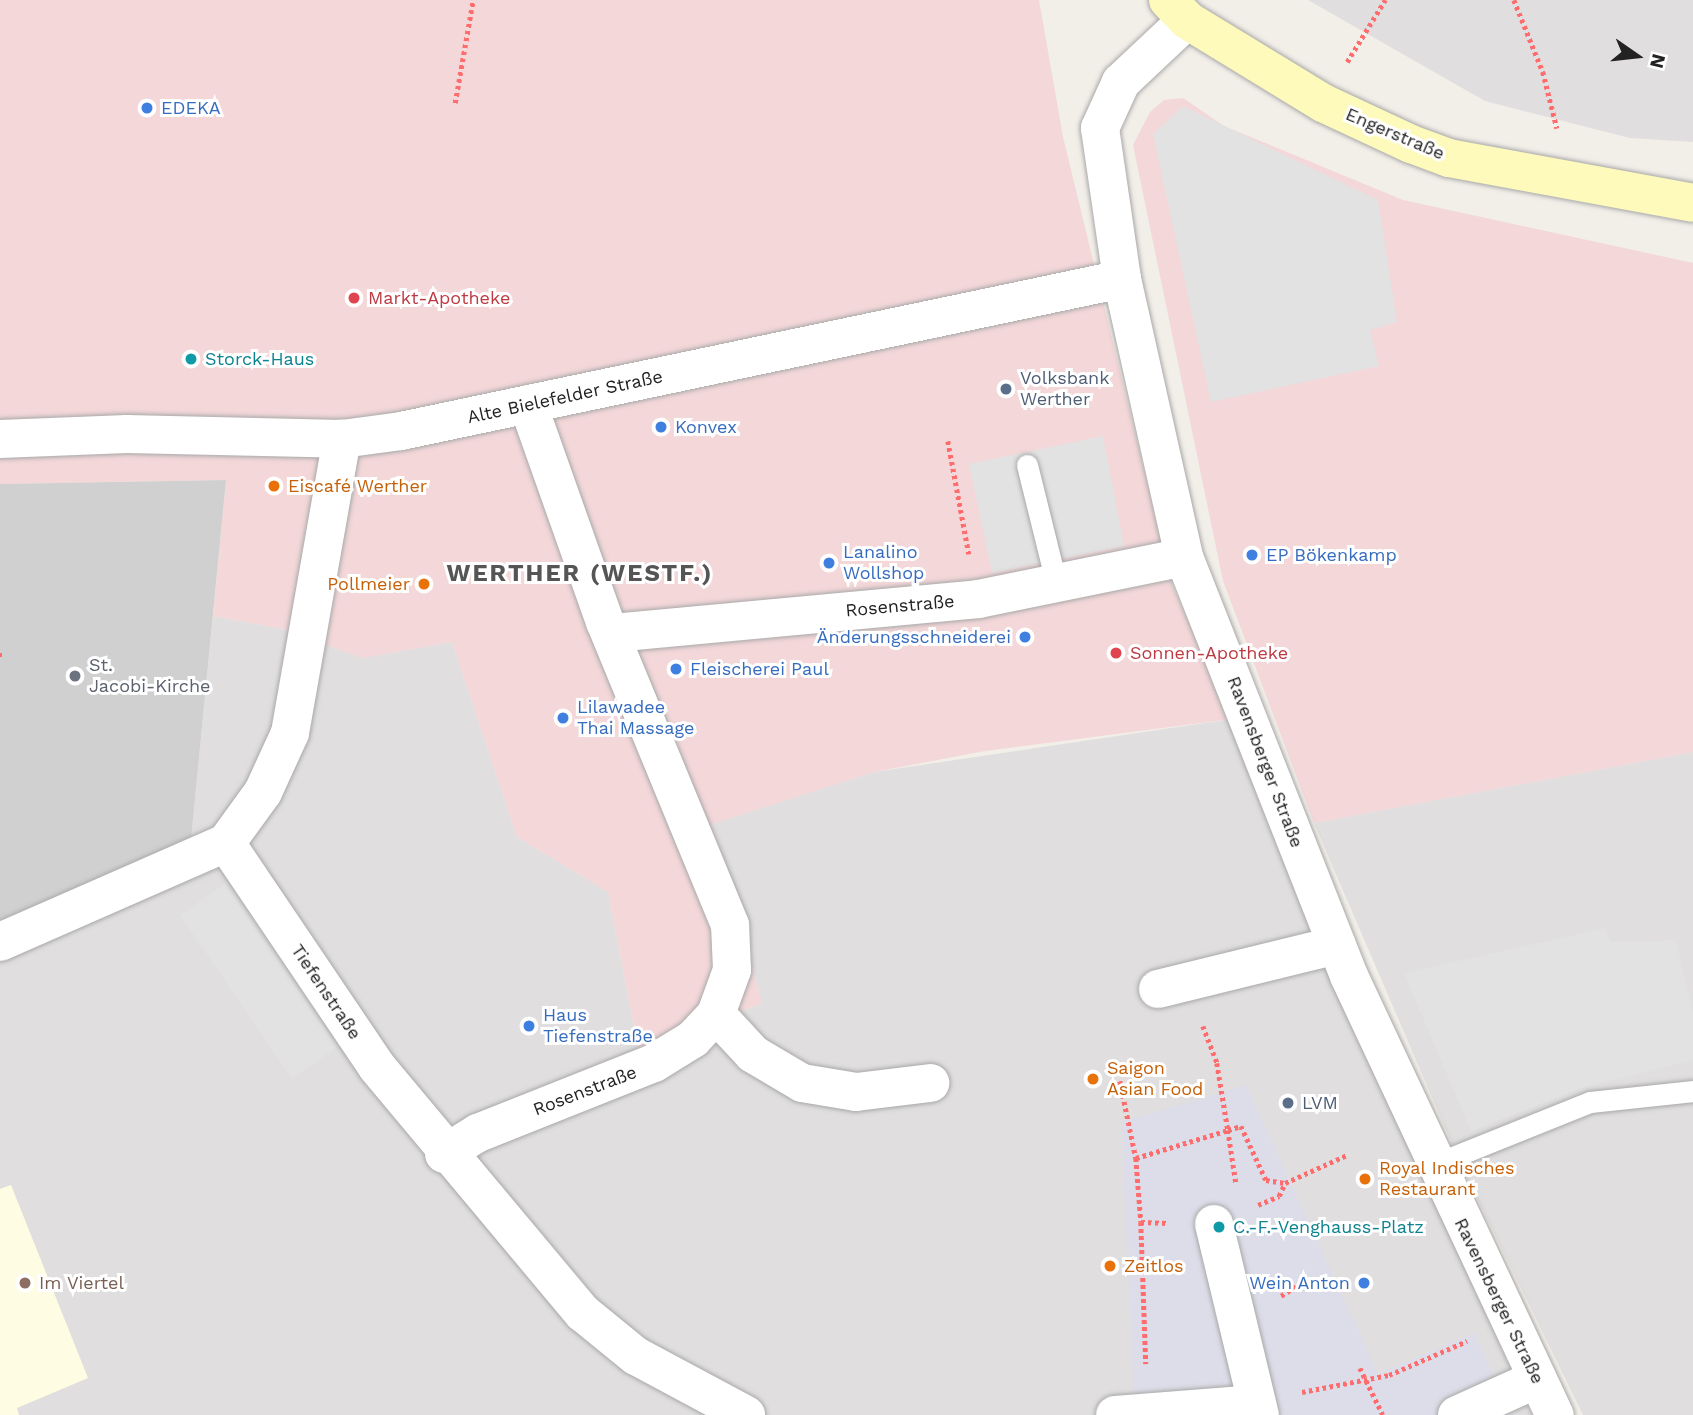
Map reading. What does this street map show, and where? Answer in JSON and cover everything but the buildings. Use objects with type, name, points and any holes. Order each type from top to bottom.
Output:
[{"type":"main road","name":"Engerstraße","points":[[1178,10],[1323,103],[1448,158],[1693,203]]},
{"type":"street","name":"Ravensberger Straße","points":[[1178,10],[1121,82],[1100,128],[1122,279],[1184,557],[1337,945],[1433,1166],[1555,1415]]},
{"type":"street","name":"Alte Bielefelder Straße","points":[[0,439],[127,434],[342,439],[528,404],[1122,279]]},
{"type":"street","name":"Rosenstraße","points":[[444,1154],[478,1133],[654,1063],[693,1039],[716,1014],[732,970],[730,925],[612,633],[528,404]]},
{"type":"street","points":[[0,942],[226,843],[263,792],[290,733],[342,439]]},
{"type":"street","name":"Rosenstraße","points":[[612,633],[978,599],[1184,557]]},
{"type":"street","name":"Tiefenstraße","points":[[226,843],[377,1067],[444,1154],[583,1313],[636,1356],[746,1415]]},
{"type":"street","points":[[1172,986],[1337,945]]},
{"type":"street","points":[[716,1014],[753,1054],[802,1083],[856,1092],[930,1083]]},
{"type":"street","points":[[1132,1413],[1257,1409],[1214,1224]]},
{"type":"street","points":[[1457,1415],[1538,1379]]},
{"type":"lane","points":[[1027,465],[1056,582]]},
{"type":"lane","points":[[1433,1166],[1590,1102],[1693,1091]]},
{"type":"path","points":[[455,103],[472,0]]},
{"type":"path","points":[[1352,52],[1385,0]]},
{"type":"path","points":[[1514,0],[1543,72],[1558,132],[1557,178]]},
{"type":"path","points":[[948,441],[978,599]]},
{"type":"path","points":[[1141,1222],[1214,1224],[1241,1210],[1217,1063],[1172,986]]},
{"type":"path","points":[[1120,1082],[1136,1158],[1141,1222],[1132,1413]]},
{"type":"path","points":[[1136,1158],[1241,1126],[1263,1177],[1285,1183]]},
{"type":"path","points":[[1269,1202],[1285,1183],[1347,1155]]},
{"type":"path","points":[[1287,1292],[1298,1285]]},
{"type":"path","points":[[1311,1390],[1366,1380],[1510,1322]]},
{"type":"path","points":[[1360,1368],[1382,1415]]},
{"type":"shaded area","points":[[0,0],[1039,0],[1063,137],[1172,585],[1232,719],[985,751],[874,772],[712,824],[762,1003],[639,1053],[608,892],[517,837],[452,642],[362,658],[283,629],[213,616],[226,480],[0,484]]},
{"type":"shaded area","points":[[1308,0],[1693,0],[1693,142],[1630,138],[1485,101]]},
{"type":"shaded area","points":[[1183,98],[1224,126],[1403,200],[1693,263],[1693,752],[1314,823],[1223,581],[1133,145],[1150,112],[1164,100]]},
{"type":"shaded area","points":[[1183,106],[1378,200],[1397,322],[1370,330],[1379,366],[1211,402],[1153,134]]},
{"type":"shaded area","points":[[1103,436],[1124,546],[992,573],[969,464]]},
{"type":"shaded area","points":[[226,480],[191,840],[0,920],[0,484]]},
{"type":"shaded area","points":[[213,616],[283,629],[362,658],[452,642],[517,837],[608,892],[639,1053],[762,1003],[711,824],[874,772],[1232,719],[1335,985],[1532,1415],[0,1415],[0,920],[191,840]]},
{"type":"shaded area","points":[[1693,752],[1693,1415],[1583,1415],[1462,1167],[1314,823]]},
{"type":"shaded area","points":[[225,884],[337,1047],[292,1079],[180,915]]},
{"type":"shaded area","points":[[1605,928],[1611,942],[1676,940],[1693,1014],[1693,1060],[1585,1087],[1471,1131],[1404,973]]},
{"type":"shaded area","name":"C.-F.-Venghauss-Platz","points":[[1246,1085],[1378,1374],[1474,1333],[1512,1415],[1135,1415],[1121,1122]]},
{"type":"shaded area","name":"Im Viertel","points":[[11,1185],[88,1378],[17,1408],[19,1415],[0,1415],[0,1189]]},
{"type":"place","name":"EDEKA","points":[[147,108]]},
{"type":"place","name":"Markt-Apotheke","points":[[354,298]]},
{"type":"place","name":"Storck-Haus","points":[[191,359]]},
{"type":"place","name":"Volksbank Werther","points":[[1006,389]]},
{"type":"place","name":"Konvex","points":[[661,427]]},
{"type":"place","name":"Eiscafé Werther","points":[[274,486]]},
{"type":"place","name":"EP Bökenkamp","points":[[1252,555]]},
{"type":"place","name":"Lanalino Wollshop","points":[[829,563]]},
{"type":"place","name":"Pollmeier","points":[[424,584]]},
{"type":"place","name":"Änderungsschneiderei","points":[[1025,637]]},
{"type":"place","name":"Sonnen-Apotheke","points":[[1116,653]]},
{"type":"place","name":"Fleischerei Paul","points":[[676,669]]},
{"type":"place","name":"St. Jacobi-Kirche","points":[[75,676]]},
{"type":"place","name":"Lilawadee Thai Massage","points":[[563,718]]},
{"type":"place","name":"Haus Tiefenstraße","points":[[529,1026]]},
{"type":"place","name":"Saigon Asian Food","points":[[1093,1079]]},
{"type":"place","name":"LVM","points":[[1288,1103]]},
{"type":"place","name":"Royal Indisches Restaurant","points":[[1365,1179]]},
{"type":"place","name":"C.-F.-Venghauss-Platz","points":[[1219,1227]]},
{"type":"place","name":"Zeitlos","points":[[1110,1266]]},
{"type":"place","name":"Im Viertel","points":[[25,1283]]},
{"type":"place","name":"Wein Anton","points":[[1364,1283]]},
{"type":"district","name":"WERTHER (WESTF.)","points":[[580,574]]}]
